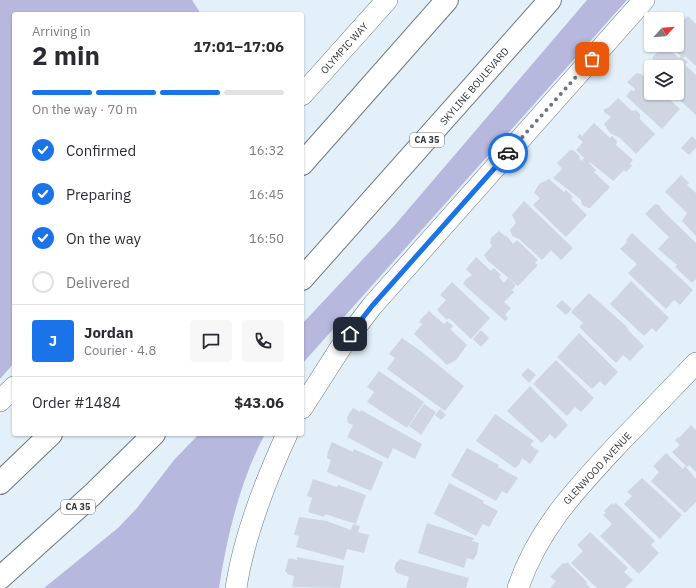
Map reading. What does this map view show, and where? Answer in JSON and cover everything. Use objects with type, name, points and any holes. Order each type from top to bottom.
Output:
[{"type":"main road","points":[[304,162],[447,0]]},
{"type":"main road","name":"SKYLINE BOULEVARD","points":[[304,277],[550,0]]},
{"type":"main road","name":"CA 35","points":[[0,578],[92,495],[152,436]]},
{"type":"main road","points":[[0,476],[46,438]]},
{"type":"main road","points":[[0,483],[46,438]]},
{"type":"main road","points":[[6,588],[92,495]]},
{"type":"street","name":"OLYMPIC WAY","points":[[304,93],[386,0]]},
{"type":"street","points":[[304,405],[343,344],[372,306],[644,0]]},
{"type":"street","name":"GLENWOOD AVENUE","points":[[518,588],[537,543],[560,508],[587,477],[696,363]]},
{"type":"street","points":[[0,401],[12,389]]},
{"type":"street","points":[[236,588],[240,567],[255,517],[272,467],[286,436]]},
{"type":"shaded area","points":[[0,0],[192,0],[200,12],[12,12],[12,365],[0,379]]},
{"type":"shaded area","points":[[587,0],[627,0],[304,362],[304,322],[394,226]]},
{"type":"shaded area","points":[[197,436],[264,436],[248,471],[230,529],[219,588],[44,588],[118,528],[137,508],[174,460]]},
{"type":"building","points":[[688,16],[696,24],[696,66],[685,56],[683,58],[688,62],[685,65],[696,75],[696,115],[680,100],[684,100],[684,60],[654,60],[652,58],[658,52],[672,52],[679,58],[681,56],[677,52],[684,52],[684,20]]},
{"type":"building","points":[[637,73],[641,74],[644,76],[644,100],[670,100],[680,109],[662,129],[626,96],[631,90],[634,91],[635,89],[627,82]]},
{"type":"building","points":[[618,98],[632,111],[636,110],[640,114],[640,119],[655,134],[636,154],[620,138],[610,133],[604,124],[611,117],[604,112],[604,109],[608,108]]},
{"type":"building","points":[[594,123],[610,138],[612,136],[617,141],[616,145],[633,160],[630,163],[632,166],[626,172],[624,170],[613,181],[590,162],[589,163],[596,170],[594,172],[610,187],[590,208],[588,208],[582,205],[581,200],[553,178],[562,169],[557,163],[570,150],[573,150],[580,156],[579,158],[582,161],[584,158],[576,150],[583,142],[577,137],[580,134],[582,136]]},
{"type":"building","points":[[692,136],[696,140],[696,148],[689,155],[681,148]]},
{"type":"building","points":[[681,175],[689,183],[687,185],[696,193],[696,236],[682,221],[687,213],[665,192]]},
{"type":"building","points":[[549,179],[564,192],[566,190],[573,197],[571,199],[587,215],[566,237],[533,205],[540,198],[534,193],[539,184]]},
{"type":"building","points":[[524,201],[573,248],[561,260],[551,250],[542,260],[519,239],[512,236],[510,230],[516,223],[512,215]]},
{"type":"building","points":[[655,204],[659,205],[662,210],[696,243],[696,279],[692,283],[675,267],[677,265],[658,249],[669,237],[645,214]]},
{"type":"building","points":[[499,231],[505,236],[506,235],[513,244],[517,240],[538,260],[535,263],[538,265],[518,286],[488,261],[484,255],[492,246],[490,243],[491,238]]},
{"type":"building","points":[[632,233],[693,290],[680,305],[674,300],[666,309],[628,273],[637,264],[620,249],[627,242],[626,240]]},
{"type":"building","points":[[476,257],[491,271],[494,268],[501,275],[499,277],[504,283],[508,278],[516,285],[512,290],[514,292],[504,302],[511,308],[505,315],[508,318],[505,321],[463,284],[466,279],[472,275],[466,269]]},
{"type":"building","points":[[631,281],[669,318],[656,332],[652,328],[644,336],[610,304]]},
{"type":"building","points":[[452,282],[490,318],[471,339],[449,318],[447,320],[437,310],[446,300],[440,295]]},
{"type":"building","points":[[589,293],[626,326],[644,346],[630,361],[623,355],[616,363],[579,327],[583,323],[571,312]]},
{"type":"building","points":[[562,300],[572,309],[566,315],[556,306]]},
{"type":"building","points":[[429,311],[444,324],[447,321],[453,326],[450,329],[467,345],[456,360],[447,365],[414,334],[422,324],[419,322]]},
{"type":"building","points":[[481,330],[489,338],[481,347],[473,339]]},
{"type":"building","points":[[579,333],[618,372],[605,386],[600,381],[592,389],[557,357]]},
{"type":"building","points":[[402,338],[464,386],[445,411],[387,369],[395,358],[389,354]]},
{"type":"building","points":[[556,360],[594,398],[581,412],[575,407],[567,416],[533,384]]},
{"type":"building","points":[[528,368],[536,375],[529,383],[521,375]]},
{"type":"building","points":[[379,371],[424,402],[407,428],[367,402],[374,392],[367,387]]},
{"type":"building","points":[[530,386],[568,425],[555,439],[550,434],[542,443],[507,411]]},
{"type":"building","points":[[424,404],[436,412],[421,435],[409,426]]},
{"type":"building","points":[[353,408],[360,412],[361,410],[422,444],[415,459],[393,448],[388,459],[347,437],[353,425],[348,423],[347,417]]},
{"type":"building","points":[[440,409],[446,415],[441,420],[435,415]]},
{"type":"building","points":[[495,414],[534,441],[530,445],[539,451],[530,464],[522,458],[519,465],[515,468],[476,441]]},
{"type":"building","points":[[691,425],[696,430],[696,472],[689,465],[687,467],[672,452],[680,445],[675,440],[678,437],[679,438]]},
{"type":"building","points":[[332,442],[353,452],[354,449],[383,462],[371,491],[327,472],[331,460],[327,458],[328,451]]},
{"type":"building","points":[[467,448],[499,465],[498,467],[518,478],[507,494],[502,491],[496,501],[451,476]]},
{"type":"building","points":[[666,453],[683,469],[685,466],[696,479],[696,502],[685,513],[651,481],[659,472],[653,466]]},
{"type":"building","points":[[642,478],[682,515],[660,539],[624,504],[632,496],[627,492]]},
{"type":"building","points":[[313,479],[337,487],[338,485],[366,495],[356,524],[325,514],[324,517],[308,512],[312,498],[307,496]]},
{"type":"building","points":[[449,483],[484,501],[483,503],[498,511],[489,527],[483,524],[476,536],[434,514]]},
{"type":"building","points":[[612,503],[613,505],[616,503],[655,541],[651,545],[659,553],[639,574],[600,536],[612,524],[603,515],[606,513],[604,511]]},
{"type":"building","points":[[299,517],[327,521],[351,530],[353,524],[360,526],[358,532],[369,535],[364,553],[347,549],[344,560],[296,547],[299,536],[294,535]]},
{"type":"building","points":[[427,523],[474,538],[472,541],[479,543],[477,554],[473,560],[467,558],[464,568],[418,553]]},
{"type":"building","points":[[590,532],[628,568],[624,572],[633,580],[625,588],[597,588],[571,563],[583,551],[577,545]]},
{"type":"building","points":[[297,557],[344,566],[340,588],[292,587],[294,576],[285,572],[289,558],[297,560]]},
{"type":"building","points":[[400,559],[469,578],[466,588],[406,588],[409,577],[397,573],[394,568]]},
{"type":"building","points":[[567,562],[587,582],[586,583],[590,588],[550,588],[556,581],[550,577],[563,563],[565,564]]},
{"type":"way so far","points":[[508,153],[592,59]]},
{"type":"route","points":[[350,334],[372,306],[508,153]]}]
